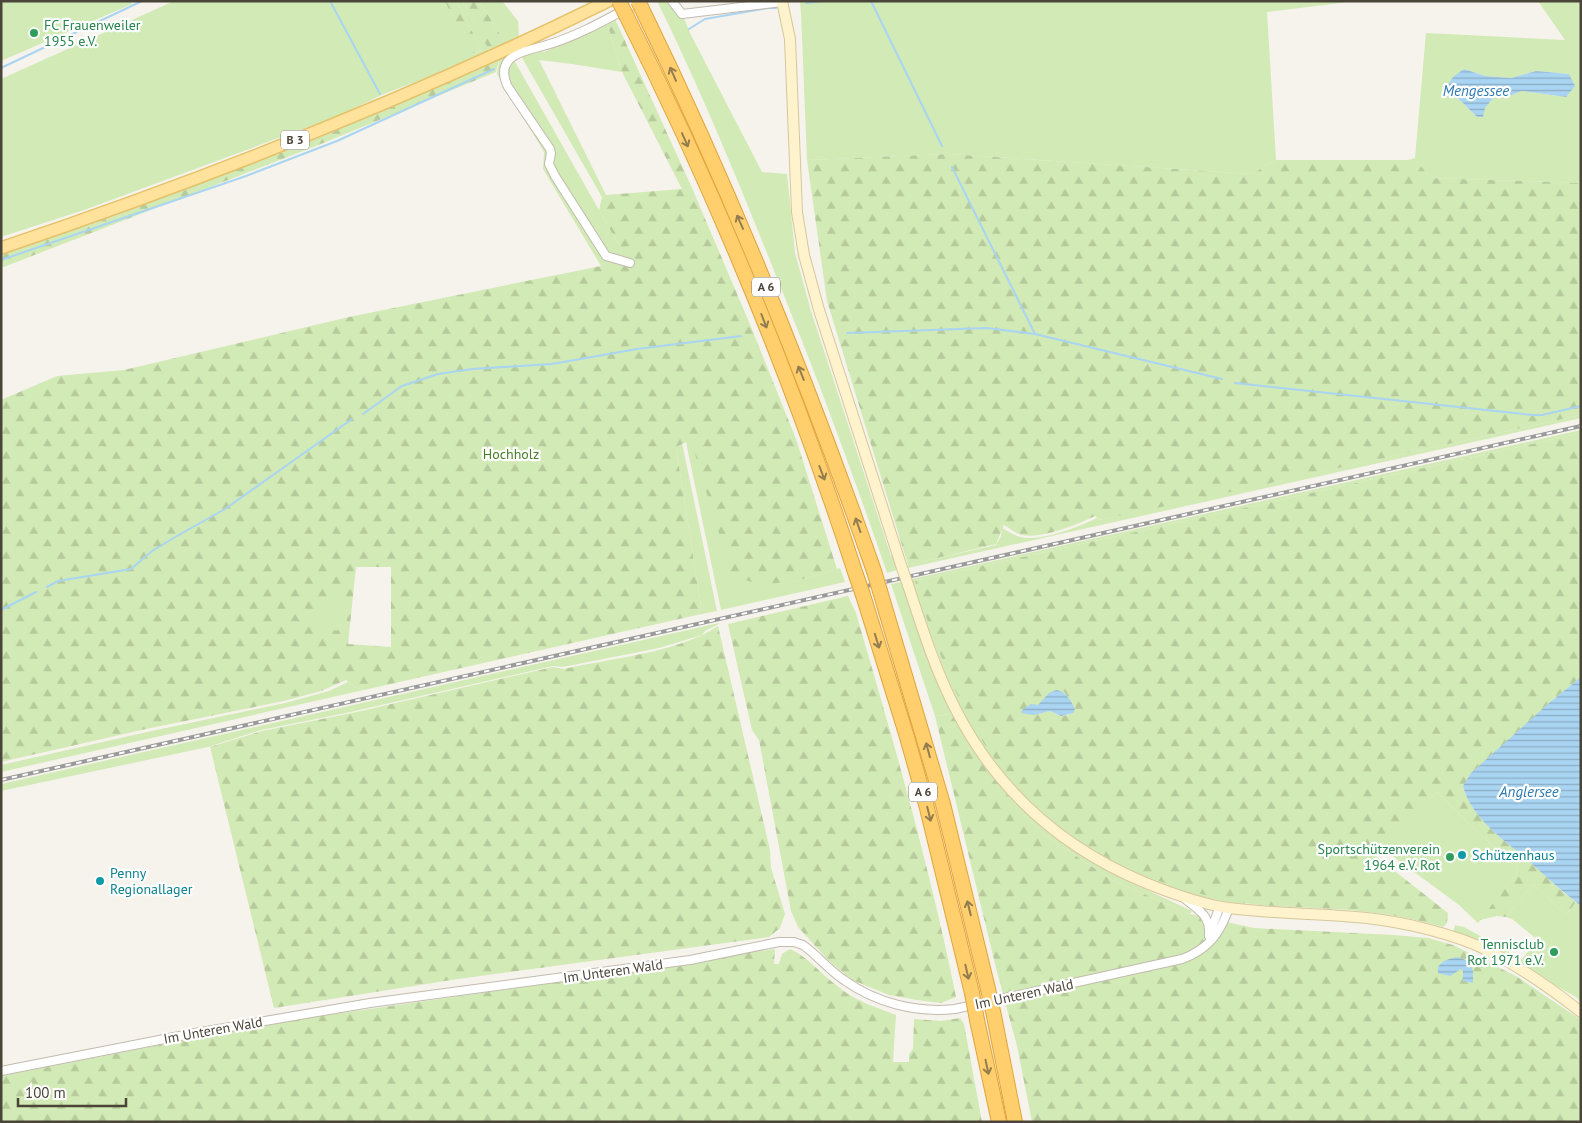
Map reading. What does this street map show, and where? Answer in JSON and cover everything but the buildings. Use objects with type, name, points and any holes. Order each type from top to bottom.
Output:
[{"type":"highway","name":"A 6","points":[[619,1],[673,112],[746,278],[823,476],[863,595],[927,808],[972,993],[999,1122]]},
{"type":"highway","name":"A 6","points":[[640,4],[715,166],[756,262],[842,482],[874,571],[943,804],[994,1016],[1015,1122]]},
{"type":"main road","name":"B 3","points":[[1,248],[117,208],[308,135],[476,64],[608,1]]},
{"type":"main road","points":[[782,1],[790,39],[797,212],[804,255],[819,310],[931,654],[956,711],[989,763],[1008,786],[1052,829],[1085,853],[1119,872],[1182,897],[1224,907],[1367,918],[1398,922],[1426,929],[1486,950],[1525,972],[1581,1012]]},
{"type":"street","points":[[672,1],[682,14],[782,1]]},
{"type":"street","points":[[630,263],[606,256],[555,176],[549,164],[550,149],[508,87],[504,75],[505,67],[513,57],[562,40],[640,4]]},
{"type":"street","points":[[1182,897],[1200,910],[1205,917],[1210,926],[1209,936]]},
{"type":"street","points":[[1202,948],[1224,907]]},
{"type":"street","name":"Im Unteren Wald","points":[[1,1071],[195,1033],[370,1003],[690,960],[778,942],[794,942],[802,945],[843,980],[859,990],[882,1000],[906,1007],[942,1010],[1026,994],[1182,959],[1195,954],[1213,940],[1223,925],[1224,907]]},
{"type":"green space","name":"FC Frauenweiler 1955 e.V.","points":[[1,1],[130,1],[132,4],[1,61]]},
{"type":"green space","points":[[174,1],[445,1],[472,54],[482,50],[456,1],[462,1],[489,49],[505,43],[475,59],[384,94],[338,116],[87,209],[1,237],[1,79]]},
{"type":"green space","points":[[445,1],[456,1],[482,50],[471,54]]},
{"type":"green space","points":[[462,1],[479,1],[505,43],[489,50]]},
{"type":"green space","points":[[479,1],[502,1],[518,21],[519,39],[505,43]]},
{"type":"green space","points":[[657,1],[675,1],[762,172],[787,174],[795,253],[811,311],[897,570],[887,573],[832,420],[759,234],[703,100]]},
{"type":"green space","points":[[798,1],[1356,1],[1267,12],[1276,160],[1252,174],[948,154],[807,160],[801,13],[800,2]]},
{"type":"green space","points":[[1538,1],[1581,1],[1581,183],[1430,178],[1415,158],[1426,33],[1565,40]],"holes":[[[1464,69],[1485,76],[1511,78],[1536,71],[1569,74],[1566,97],[1522,91],[1509,96],[1494,97],[1477,117],[1461,101],[1446,91]]]},
{"type":"green space","name":"Hochholz","points":[[615,19],[692,188],[749,322],[796,439],[837,569],[793,582],[761,584],[732,577],[692,444],[686,442],[676,447],[701,606],[697,615],[364,690],[354,687],[346,680],[321,691],[284,701],[146,729],[1,762],[1,400],[57,376],[124,370],[349,317],[601,266],[623,258],[621,249],[599,210],[602,197],[606,195],[682,189],[622,72],[607,23]],"holes":[[[356,567],[391,567],[391,647],[348,644]],[[316,600],[348,600],[346,630],[315,631]]]},
{"type":"green space","points":[[607,23],[622,72],[539,60],[606,195],[602,197],[521,56],[536,50],[544,52]]},
{"type":"green space","points":[[510,53],[621,249],[623,258],[601,266],[543,169],[544,152],[497,74],[499,60]]},
{"type":"green space","points":[[499,60],[496,72],[316,146],[1,268],[1,255],[117,215],[328,134]]},
{"type":"green space","points":[[948,154],[1252,174],[1276,160],[1408,160],[1415,158],[1430,178],[1581,183],[1581,415],[1138,512],[1099,520],[1095,516],[1069,527],[1039,535],[1022,535],[1004,525],[996,544],[908,565],[827,301],[807,160]]},
{"type":"green space","points":[[1581,415],[1581,418],[908,568],[907,565],[996,545],[1001,536],[1002,528],[1020,537],[1048,536],[1097,518],[1099,520]]},
{"type":"green space","points":[[1581,430],[1581,433],[915,581],[940,652],[964,707],[978,733],[995,758],[1034,804],[1120,864],[1152,878],[1245,903],[1245,905],[1187,894],[1118,868],[1054,825],[1032,806],[992,760],[960,709],[915,593],[912,579]]},
{"type":"green space","points":[[1581,433],[1581,677],[1549,703],[1463,786],[1467,798],[1481,819],[1576,902],[1566,915],[1533,884],[1506,917],[1497,916],[1480,920],[1516,874],[1518,868],[1437,792],[1373,854],[1448,913],[1447,923],[1443,927],[1409,918],[1362,911],[1244,903],[1203,894],[1164,882],[1127,867],[1092,849],[1059,826],[1030,800],[1002,769],[978,734],[960,701],[931,630],[915,581]],"holes":[[[1064,692],[1075,709],[1068,715],[1061,716],[1050,711],[1034,715],[1029,713],[1043,701]]]},
{"type":"green space","points":[[686,442],[692,443],[793,582],[840,568],[845,582],[721,610]]},
{"type":"green space","points":[[682,443],[717,611],[697,615],[701,606],[676,447]]},
{"type":"green space","points":[[901,582],[953,713],[1049,832],[1083,856],[1115,875],[1192,911],[1190,914],[1112,880],[1046,836],[1024,815],[984,766],[951,714],[935,716],[891,584]]},
{"type":"green space","points":[[848,596],[856,613],[897,756],[946,948],[956,997],[941,1003],[889,995],[852,980],[828,960],[798,927],[791,911],[759,740],[752,730],[728,624]]},
{"type":"green space","points":[[315,600],[349,600],[346,631],[315,631]]},
{"type":"green space","points":[[719,623],[705,631],[702,635],[659,648],[563,667],[553,666],[346,713],[261,730],[208,747],[1,791],[1,784]]},
{"type":"green space","points":[[718,626],[770,850],[771,868],[785,914],[780,928],[769,937],[458,979],[274,1008],[210,747],[262,731],[352,713],[553,667],[564,669],[644,654],[684,643]]},
{"type":"green space","points":[[348,682],[354,687],[364,690],[1,772],[1,765],[285,703],[329,691]]},
{"type":"green space","points":[[951,714],[984,766],[1024,815],[1046,836],[1112,880],[1190,914],[1254,928],[1428,938],[1453,945],[1516,976],[1581,1020],[1581,1122],[1032,1122],[1017,1046],[996,968],[935,716]]},
{"type":"green space","name":"Sportschützenverein 1964 e.V. Rot","points":[[1437,792],[1518,868],[1516,874],[1478,923],[1459,905],[1379,846]]},
{"type":"green space","points":[[1533,884],[1566,915],[1576,902],[1581,906],[1581,1002],[1576,997],[1517,964],[1453,932],[1455,925],[1464,927],[1522,959],[1538,940],[1512,919],[1506,917]]},
{"type":"green space","points":[[775,949],[774,964],[779,964],[782,954],[790,949],[803,956],[850,995],[864,1003],[896,1015],[893,1062],[909,1062],[909,1054],[913,1049],[914,1019],[941,1021],[960,1018],[964,1024],[982,1122],[1,1122],[1,1076],[278,1022]]},
{"type":"water","name":"Mengessee","points":[[1464,69],[1485,76],[1511,78],[1536,71],[1569,74],[1575,86],[1566,97],[1522,91],[1509,96],[1494,97],[1485,108],[1483,117],[1477,117],[1461,101],[1445,90],[1453,77]]},
{"type":"water","name":"Anglersee","points":[[1581,677],[1581,906],[1491,829],[1474,809],[1467,798],[1463,786],[1471,773]]},
{"type":"water","points":[[1056,690],[1063,692],[1070,700],[1075,709],[1073,713],[1061,716],[1050,711],[1034,715],[1021,713],[1022,710],[1031,704],[1038,705],[1049,693]]},
{"type":"water","points":[[1457,957],[1468,961],[1473,971],[1473,983],[1463,981],[1463,971],[1461,969],[1450,976],[1438,973],[1438,967],[1442,963]]},
{"type":"waterway","points":[[1,68],[142,1]]},
{"type":"waterway","points":[[330,1],[380,94]]},
{"type":"waterway","points":[[806,3],[824,1]]},
{"type":"waterway","points":[[871,1],[942,146]]},
{"type":"waterway","points":[[689,29],[705,19],[776,8]]},
{"type":"waterway","points":[[1,260],[246,176],[337,141],[494,69]]},
{"type":"waterway","points":[[952,167],[1035,334]]},
{"type":"waterway","points":[[847,333],[987,328],[1035,334],[1222,379]]},
{"type":"waterway","points":[[363,414],[402,386],[438,374],[472,369],[552,364],[637,349],[741,336]]},
{"type":"waterway","points":[[1235,383],[1532,415],[1542,415],[1581,406]]},
{"type":"waterway","points":[[47,587],[58,581],[131,569],[152,551],[225,509],[352,419]]},
{"type":"waterway","points":[[1,610],[36,592]]},
{"type":"railway","points":[[1,780],[1581,426]]},
{"type":"place","name":"FC Frauenweiler 1955 e.V.","points":[[34,33]]},
{"type":"place","name":"Schützenhaus","points":[[1462,855]]},
{"type":"place","name":"Sportschützenverein 1964 e.V. Rot","points":[[1450,857]]},
{"type":"place","name":"Penny Regionallager","points":[[100,881]]},
{"type":"place","name":"Tennisclub Rot 1971 e.V.","points":[[1554,952]]}]
